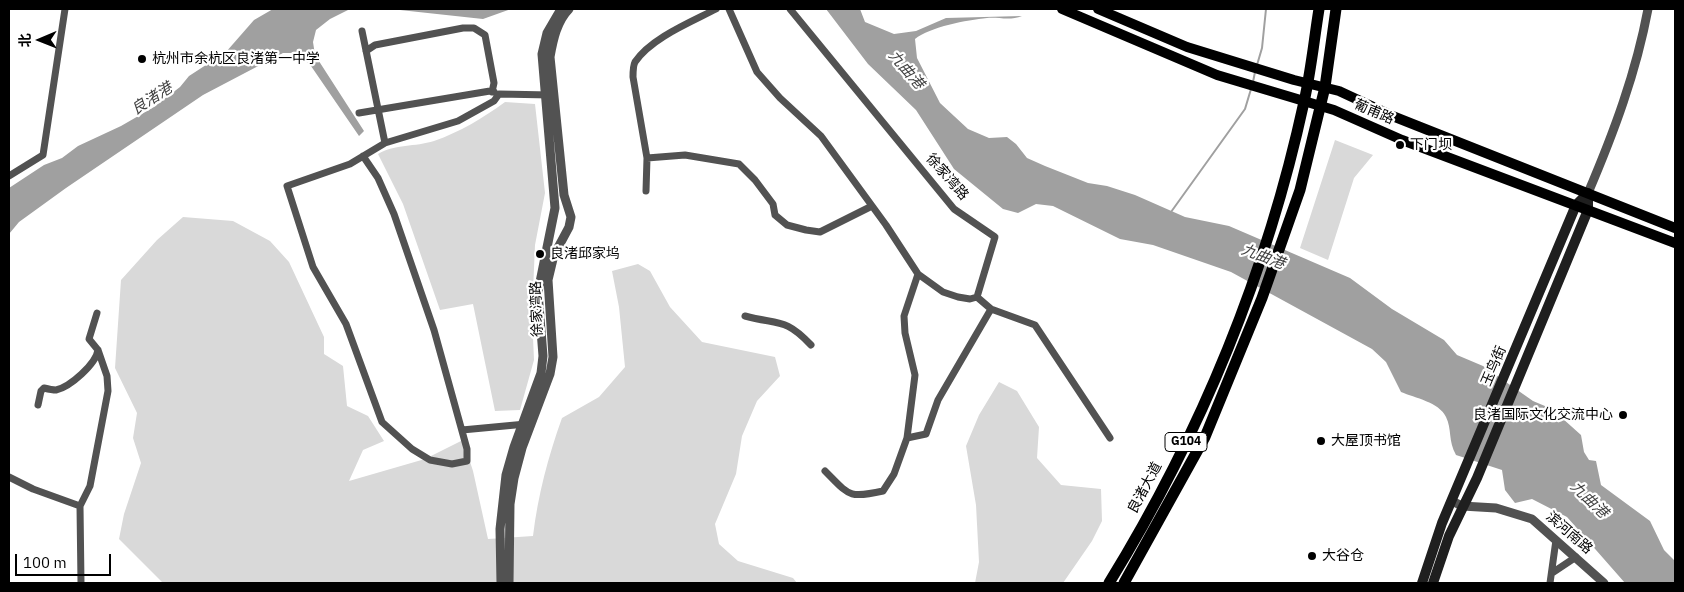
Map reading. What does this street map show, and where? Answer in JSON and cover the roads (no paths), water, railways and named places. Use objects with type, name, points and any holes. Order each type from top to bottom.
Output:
[{"type":"highway","name":"G104","points":[[1304,102],[1319,9]]},
{"type":"highway","name":"G104","points":[[1320,106],[1325,88],[1336,9]]},
{"type":"highway","name":"良渚大道","points":[[1109,583],[1152,508],[1184,446],[1216,376],[1249,293],[1269,231],[1304,102]]},
{"type":"highway","name":"良渚大道","points":[[1124,583],[1205,437],[1262,298],[1300,190],[1320,106]]},
{"type":"main road","name":"葡甫路","points":[[1062,9],[1217,75],[1320,106],[1675,243]]},
{"type":"main road","name":"葡甫路","points":[[1098,9],[1124,22],[1221,58],[1338,91],[1395,117],[1675,228]]},
{"type":"main road","name":"玉鸟街","points":[[1422,583],[1452,502],[1576,206],[1588,192]]},
{"type":"main road","name":"玉鸟街","points":[[1433,583],[1462,506],[1477,478],[1588,210],[1588,192]]},
{"type":"street","points":[[9,176],[43,155],[65,9]]},
{"type":"street","name":"徐家湾路","points":[[501,583],[501,506],[506,475],[550,374],[553,356],[548,280],[554,255],[569,227],[571,217],[564,195],[542,54],[549,27],[561,9]]},
{"type":"street","name":"徐家湾路","points":[[509,583],[510,504],[527,424],[541,373],[543,339],[538,292],[554,214],[549,95],[550,57],[553,39],[564,14],[569,9]]},
{"type":"street","points":[[646,190],[647,158],[633,77],[634,64],[668,34],[716,9]]},
{"type":"street","points":[[729,9],[756,72],[780,98],[821,136],[870,206],[886,225],[918,274],[943,292],[970,299],[977,297],[991,309],[1035,325],[1110,438]]},
{"type":"street","name":"徐家湾路","points":[[790,9],[954,209],[995,237],[977,297]]},
{"type":"street","name":"玉鸟街","points":[[1588,192],[1625,101],[1639,56],[1648,9]]},
{"type":"street","points":[[363,156],[378,178],[394,214],[434,330],[462,430],[467,461],[464,464],[430,460],[420,455],[382,422],[346,324],[313,267],[286,186],[350,164],[363,156],[385,143],[458,122],[494,101],[496,93],[485,35],[474,28],[462,28],[375,45],[366,51]]},
{"type":"street","points":[[362,31],[385,143]]},
{"type":"street","points":[[359,113],[496,93],[549,95]]},
{"type":"street","points":[[647,158],[685,155],[739,164],[773,204],[775,215],[787,225],[806,230],[820,232],[870,206]]},
{"type":"street","points":[[825,471],[849,494],[861,496],[883,491],[894,474],[907,438],[916,375],[905,333],[904,316],[918,274]]},
{"type":"street","points":[[907,438],[926,434],[938,400],[991,309]]},
{"type":"street","points":[[80,583],[80,506],[90,486],[107,398],[107,376],[98,350],[89,339],[97,313]]},
{"type":"street","points":[[744,316],[787,324],[797,330],[811,345]]},
{"type":"street","points":[[38,405],[41,391],[44,388],[55,390],[73,380],[96,358],[98,350]]},
{"type":"street","points":[[462,430],[527,424]]},
{"type":"street","points":[[9,477],[33,489],[80,506]]},
{"type":"street","name":"滨河南路","points":[[1452,502],[1462,506],[1496,508],[1532,519],[1604,583]]},
{"type":"street","points":[[1550,583],[1556,540]]},
{"type":"street","points":[[1552,573],[1576,557]]},
{"type":"water","points":[[273,9],[350,9],[330,19],[316,30],[313,42],[315,55],[364,131],[359,136],[311,66],[297,53],[283,53],[203,95],[66,188],[19,222],[9,234],[9,188],[44,165],[62,158],[78,146],[121,126],[154,107],[180,87],[189,76],[226,52],[254,20]]},
{"type":"water","points":[[350,9],[511,9],[483,19],[400,10]]},
{"type":"water","name":"九曲港","points":[[826,9],[860,9],[865,22],[894,34],[916,31],[946,18],[1022,16],[1009,19],[987,18],[959,22],[930,31],[915,39],[917,58],[940,103],[968,129],[989,138],[1007,137],[1016,144],[1027,158],[1045,166],[1088,183],[1107,186],[1135,195],[1185,217],[1229,226],[1350,278],[1392,309],[1444,340],[1457,355],[1483,366],[1533,401],[1552,409],[1581,435],[1584,452],[1589,460],[1596,461],[1601,485],[1650,521],[1664,550],[1675,561],[1675,583],[1625,583],[1567,517],[1532,499],[1515,503],[1505,490],[1502,470],[1456,455],[1452,445],[1448,422],[1443,412],[1426,401],[1401,392],[1386,362],[1372,349],[1231,272],[1153,245],[1120,239],[1053,206],[1036,204],[1018,213],[1003,209],[954,169],[916,110],[868,64]]},
{"type":"waterway","points":[[1257,65],[1262,48],[1266,9]]},
{"type":"waterway","points":[[1253,82],[1255,72]]},
{"type":"waterway","points":[[1171,212],[1245,109],[1251,89]]},
{"type":"place","name":"杭州市余杭区良渚第一中学","points":[[142,59]]},
{"type":"place","name":"下门坝","points":[[1400,145]]},
{"type":"place","name":"良渚邱家坞","points":[[540,254]]},
{"type":"place","name":"良渚国际文化交流中心","points":[[1623,415]]},
{"type":"place","name":"大屋顶书馆","points":[[1321,441]]},
{"type":"place","name":"大谷仓","points":[[1312,556]]},
{"type":"water label","name":"良渚港","points":[[152,99]]}]
